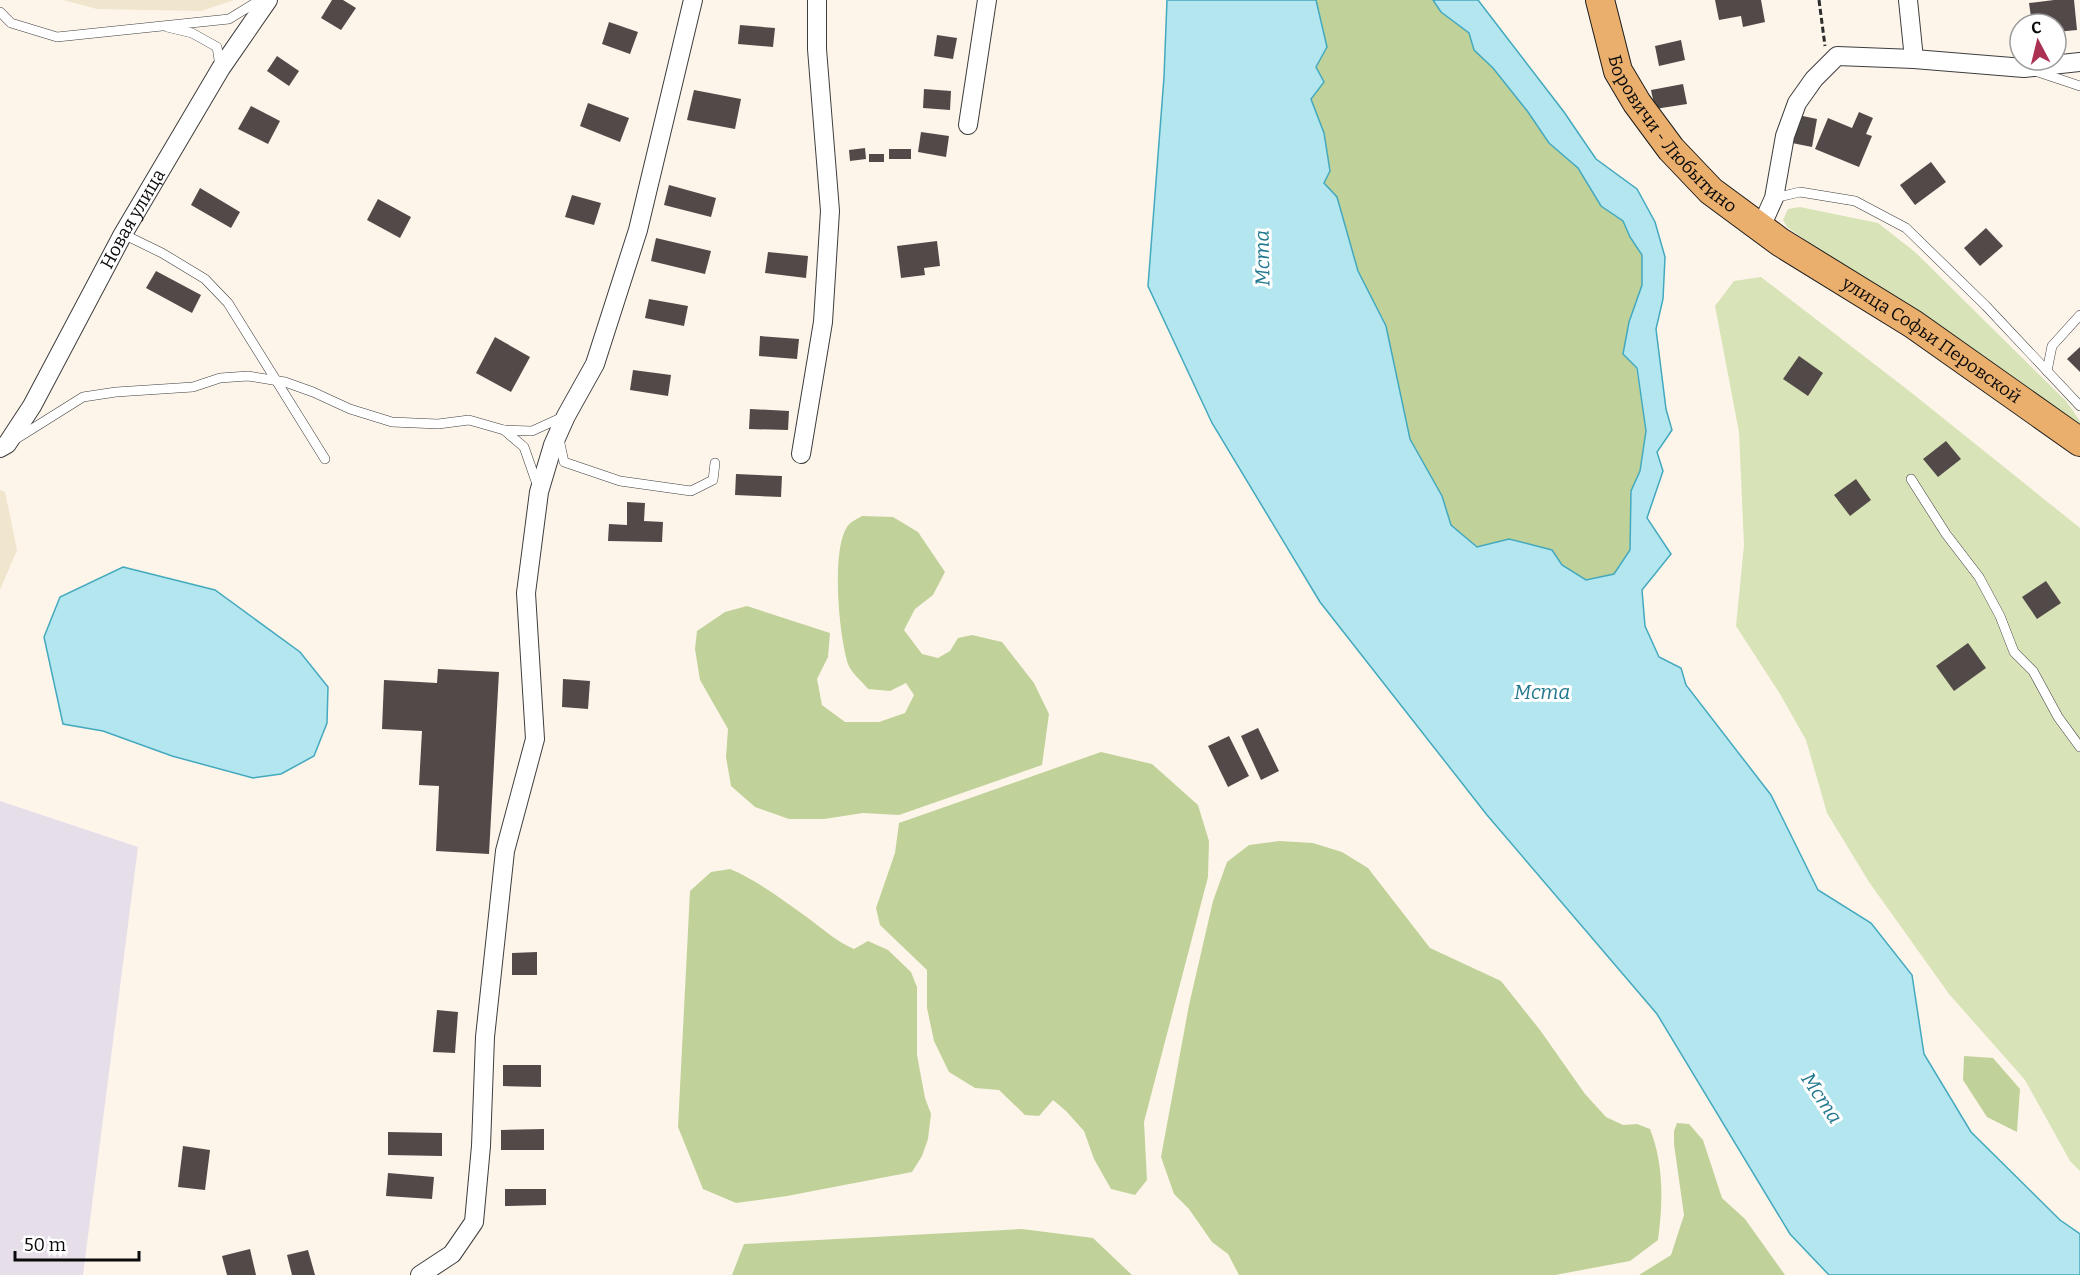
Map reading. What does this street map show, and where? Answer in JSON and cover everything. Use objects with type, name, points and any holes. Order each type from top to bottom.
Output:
[{"type":"main road","name":"Боровичи - Любытино","points":[[1600,0],[1618,71],[1637,103],[1671,148],[1711,191],[1771,234]]},
{"type":"main road","name":"улица Софьи Перовской","points":[[1771,234],[1913,324],[2080,442]]},
{"type":"street","name":"Новая улица","points":[[4,446],[32,406],[123,234],[221,68],[268,0]]},
{"type":"street","points":[[420,1275],[452,1254],[474,1222],[481,1146],[485,1037],[505,851],[535,739],[526,593],[539,492],[566,416],[596,364],[638,230],[693,0]]},
{"type":"street","points":[[801,454],[823,322],[830,211],[817,49],[817,0]]},
{"type":"street","points":[[968,125],[986,0]]},
{"type":"street","points":[[1908,0],[1914,59]]},
{"type":"street","points":[[1771,234],[1774,198],[1785,136],[1797,103],[1814,79],[1837,56],[1914,59],[2008,67]]},
{"type":"lane","points":[[0,12],[11,23],[57,37],[229,19],[260,0]]},
{"type":"lane","points":[[158,25],[192,33],[217,47],[221,68]]},
{"type":"lane","points":[[2036,72],[2080,86]]},
{"type":"lane","points":[[1774,198],[1800,192],[1855,201],[1906,228],[1986,306],[2080,406]]},
{"type":"lane","points":[[123,234],[162,253],[205,279],[228,303],[325,459]]},
{"type":"lane","points":[[2047,370],[2052,346],[2080,315]]},
{"type":"lane","points":[[4,446],[83,397],[116,392],[193,387],[220,378],[248,376],[276,380],[313,392],[350,409],[392,422],[438,424],[469,420],[504,430],[532,431],[566,416]]},
{"type":"lane","points":[[504,430],[524,447],[539,492]]},
{"type":"lane","points":[[558,434],[564,462],[620,481],[691,491],[713,480],[715,464]]},
{"type":"lane","points":[[1911,479],[1946,534],[1979,577],[2000,616],[2014,652],[2033,672],[2058,717],[2080,747]]},
{"type":"path","points":[[1819,0],[1827,66]]},
{"type":"shaded area","points":[[63,0],[234,0],[201,11],[97,9]]},
{"type":"shaded area","points":[[0,490],[5,492],[17,550],[0,590]]},
{"type":"shaded area","points":[[0,801],[138,847],[83,1275],[0,1275]]},
{"type":"green space","points":[[1316,0],[1433,0],[1441,12],[1469,33],[1474,50],[1493,68],[1549,143],[1578,168],[1601,206],[1623,221],[1630,237],[1643,255],[1642,285],[1629,322],[1646,431],[1640,471],[1631,491],[1630,550],[1614,574],[1586,580],[1562,565],[1552,550],[1509,539],[1477,547],[1451,525],[1442,496],[1410,439],[1386,326],[1358,271],[1337,197],[1324,183],[1311,99],[1324,82],[1316,67]]},
{"type":"green space","points":[[1800,207],[1878,223],[1915,252],[2066,401],[2080,421],[2080,434],[1787,227],[1783,220],[1788,209]]},
{"type":"green space","points":[[1761,277],[1908,390],[2080,528],[2080,1171],[2070,1161],[2025,1080],[1949,994],[1869,882],[1827,813],[1806,740],[1780,694],[1736,626],[1744,545],[1739,432],[1715,306],[1734,281]]},
{"type":"green space","points":[[862,516],[893,517],[918,532],[945,572],[933,595],[915,609],[904,630],[922,654],[938,658],[950,651],[958,638],[972,635],[1002,642],[1034,683],[1049,714],[1042,765],[899,815],[863,813],[824,819],[789,819],[755,807],[731,786],[726,757],[728,729],[700,680],[695,649],[697,631],[725,612],[747,606],[830,633],[828,657],[817,679],[822,705],[845,722],[879,722],[905,713],[914,695],[906,683],[890,691],[868,689],[849,667],[845,651],[838,594],[839,555],[847,527]]},
{"type":"green space","points":[[1101,752],[1152,764],[1198,805],[1209,841],[1208,877],[1144,1122],[1147,1180],[1135,1195],[1111,1189],[1094,1159],[1084,1131],[1053,1100],[1039,1116],[1025,1115],[999,1090],[975,1088],[949,1072],[934,1041],[927,1008],[927,970],[880,925],[876,908],[895,853],[899,823]]},
{"type":"green space","points":[[1279,841],[1313,843],[1342,852],[1368,868],[1430,948],[1501,981],[1540,1030],[1585,1094],[1606,1117],[1623,1125],[1637,1124],[1650,1129],[1660,1170],[1661,1212],[1658,1240],[1630,1261],[1555,1275],[1239,1275],[1228,1254],[1212,1242],[1189,1209],[1174,1194],[1161,1157],[1189,1005],[1213,901],[1227,862],[1249,845]]},
{"type":"green space","points":[[730,869],[770,891],[842,943],[854,949],[868,941],[888,950],[911,972],[917,987],[917,1055],[925,1098],[931,1114],[928,1139],[922,1156],[912,1172],[787,1196],[736,1203],[703,1189],[678,1127],[690,891],[711,872]]},
{"type":"green space","points":[[1964,1056],[1993,1058],[2020,1089],[2017,1132],[1987,1117],[1963,1080]]},
{"type":"green space","points":[[1677,1123],[1689,1124],[1703,1140],[1722,1198],[1745,1219],[1785,1275],[1639,1275],[1671,1255],[1684,1215],[1674,1144],[1674,1131]]},
{"type":"green space","points":[[1022,1229],[1093,1238],[1132,1275],[732,1275],[744,1244]]},
{"type":"water","name":"Мста","points":[[1167,0],[1316,0],[1327,47],[1316,67],[1324,82],[1311,99],[1324,133],[1330,171],[1324,183],[1337,197],[1358,271],[1386,326],[1410,439],[1442,496],[1451,525],[1477,547],[1509,539],[1552,550],[1562,565],[1586,580],[1614,574],[1630,550],[1631,491],[1640,471],[1646,431],[1637,368],[1623,354],[1629,322],[1642,285],[1642,255],[1623,221],[1601,206],[1578,168],[1549,143],[1493,68],[1474,50],[1469,33],[1441,12],[1433,0],[1478,0],[1564,112],[1596,159],[1637,189],[1655,222],[1665,257],[1663,299],[1656,329],[1666,409],[1672,430],[1657,452],[1663,471],[1647,518],[1671,554],[1642,590],[1645,626],[1659,657],[1681,668],[1686,685],[1771,795],[1818,890],[1871,923],[1912,975],[1924,1054],[1971,1132],[2060,1220],[2080,1234],[2080,1275],[1829,1275],[1790,1234],[1657,1014],[1487,815],[1320,602],[1212,423],[1148,286],[1164,77]]},
{"type":"water","points":[[123,567],[215,590],[300,652],[328,687],[327,723],[314,756],[281,774],[253,778],[172,756],[103,731],[63,724],[44,637],[60,597]]},
{"type":"building","points":[[332,0],[343,0],[356,8],[341,30],[321,18]]},
{"type":"building","points":[[1715,0],[1761,0],[1765,22],[1743,27],[1741,16],[1719,20]]},
{"type":"building","points":[[2074,0],[2077,30],[2068,31],[2068,12],[2030,12],[2029,3]]},
{"type":"building","points":[[609,22],[638,32],[630,54],[602,44]]},
{"type":"building","points":[[740,25],[775,28],[773,47],[738,44]]},
{"type":"building","points":[[937,35],[957,38],[953,59],[934,56]]},
{"type":"building","points":[[1681,40],[1685,60],[1659,66],[1655,46]]},
{"type":"building","points":[[277,56],[299,71],[289,86],[267,71]]},
{"type":"building","points":[[1683,84],[1687,104],[1655,109],[1651,90]]},
{"type":"building","points":[[924,89],[951,91],[950,110],[923,108]]},
{"type":"building","points":[[694,90],[741,99],[735,129],[687,120]]},
{"type":"building","points":[[588,103],[629,118],[620,142],[580,126]]},
{"type":"building","points":[[251,106],[280,121],[268,144],[238,129]]},
{"type":"building","points":[[1859,112],[1873,118],[1866,134],[1872,136],[1859,167],[1815,149],[1828,118],[1852,128]]},
{"type":"building","points":[[1798,115],[1817,119],[1812,147],[1792,143]]},
{"type":"building","points":[[921,132],[949,136],[946,157],[918,152]]},
{"type":"building","points":[[865,148],[866,159],[850,161],[849,150]]},
{"type":"building","points":[[889,149],[911,149],[911,159],[889,159]]},
{"type":"building","points":[[869,154],[884,154],[884,162],[869,162]]},
{"type":"building","points":[[1931,162],[1946,182],[1915,205],[1900,185]]},
{"type":"building","points":[[669,185],[716,198],[711,217],[664,205]]},
{"type":"building","points":[[200,188],[240,212],[231,228],[191,205]]},
{"type":"building","points":[[572,195],[601,203],[594,225],[565,217]]},
{"type":"building","points":[[378,199],[411,217],[400,238],[367,220]]},
{"type":"building","points":[[1986,228],[2003,246],[1980,266],[1964,248]]},
{"type":"building","points":[[656,238],[711,251],[705,274],[651,261]]},
{"type":"building","points":[[937,241],[940,266],[924,268],[925,275],[901,278],[897,246]]},
{"type":"building","points":[[768,252],[808,256],[806,278],[765,273]]},
{"type":"building","points":[[156,271],[201,295],[192,313],[146,288]]},
{"type":"building","points":[[649,299],[688,306],[684,326],[645,318]]},
{"type":"building","points":[[760,336],[799,339],[797,359],[759,356]]},
{"type":"building","points":[[495,337],[530,357],[511,392],[476,373]]},
{"type":"building","points":[[2080,347],[2080,372],[2067,359]]},
{"type":"building","points":[[1799,356],[1823,373],[1808,396],[1783,379]]},
{"type":"building","points":[[633,370],[671,375],[668,396],[630,390]]},
{"type":"building","points":[[750,409],[789,411],[788,430],[749,429]]},
{"type":"building","points":[[1946,441],[1961,459],[1938,477],[1923,459]]},
{"type":"building","points":[[736,474],[782,476],[781,497],[735,495]]},
{"type":"building","points":[[1856,479],[1871,500],[1850,516],[1834,495]]},
{"type":"building","points":[[627,502],[645,503],[644,521],[663,522],[662,542],[608,541],[609,524],[627,525]]},
{"type":"building","points":[[2046,581],[2061,603],[2037,619],[2022,597]]},
{"type":"building","points":[[1968,643],[1986,668],[1954,691],[1936,666]]},
{"type":"building","points":[[438,669],[499,672],[489,854],[436,851],[439,786],[419,785],[422,731],[382,729],[384,680],[437,683]]},
{"type":"building","points":[[563,679],[590,681],[588,709],[562,707]]},
{"type":"building","points":[[1258,728],[1279,771],[1261,780],[1241,736]]},
{"type":"building","points":[[1229,736],[1249,776],[1228,787],[1208,746]]},
{"type":"building","points":[[537,952],[537,975],[512,975],[512,953]]},
{"type":"building","points":[[437,1010],[458,1012],[455,1053],[433,1052]]},
{"type":"building","points":[[503,1065],[541,1065],[541,1087],[503,1086]]},
{"type":"building","points":[[544,1129],[544,1150],[501,1150],[501,1130]]},
{"type":"building","points":[[388,1132],[442,1133],[442,1156],[388,1155]]},
{"type":"building","points":[[183,1146],[210,1150],[205,1190],[178,1187]]},
{"type":"building","points":[[388,1173],[434,1177],[432,1199],[386,1196]]},
{"type":"building","points":[[505,1189],[546,1189],[546,1205],[505,1206]]},
{"type":"building","points":[[250,1249],[256,1275],[227,1275],[222,1256]]},
{"type":"building","points":[[308,1250],[315,1275],[292,1275],[287,1255]]}]
